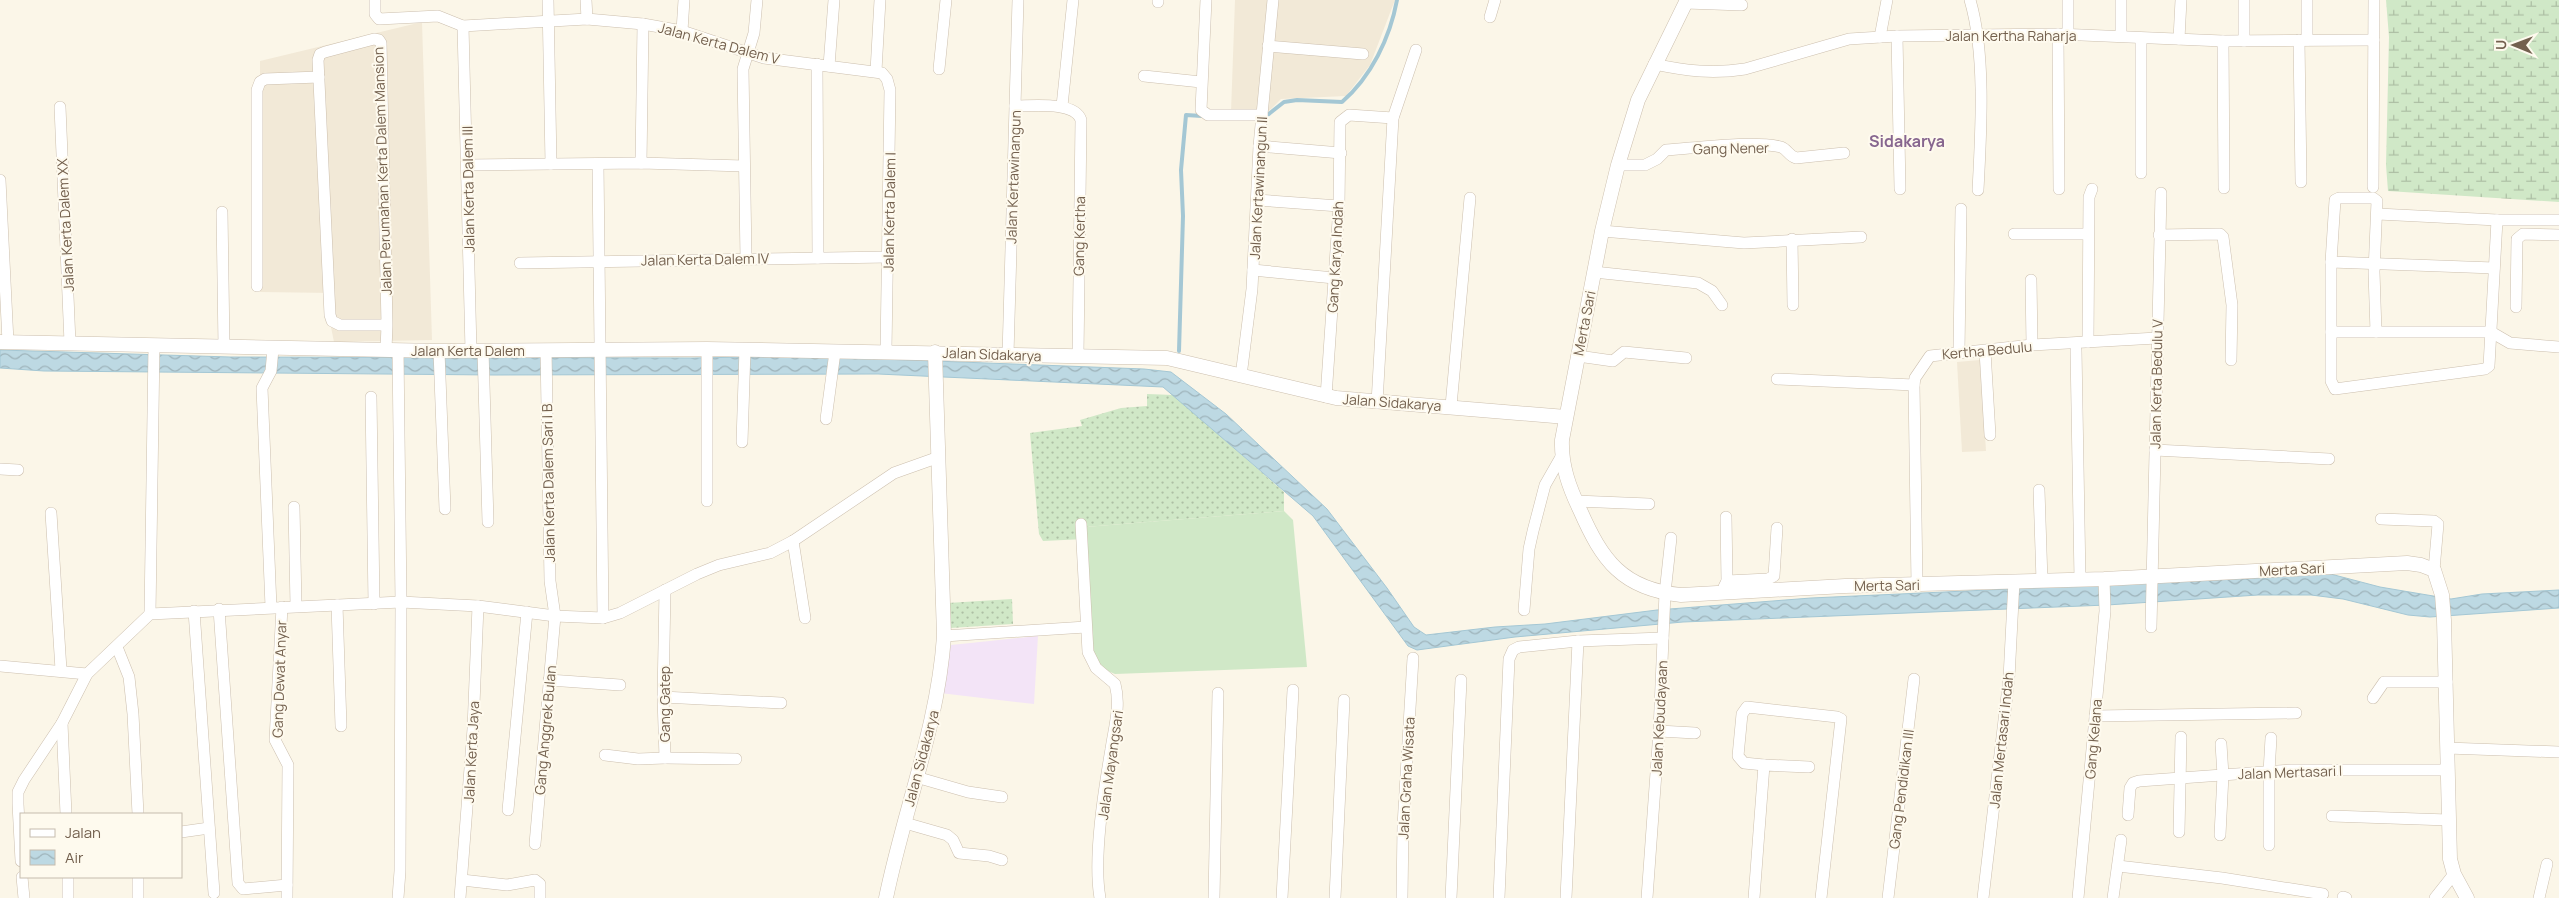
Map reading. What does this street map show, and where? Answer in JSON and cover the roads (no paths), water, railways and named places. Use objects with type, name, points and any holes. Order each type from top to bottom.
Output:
[{"type":"street","name":"Jalan Kerta Dalem V","points":[[374,0],[377,18],[438,16],[463,26],[586,19],[643,24],[682,32],[764,58],[880,73]]},
{"type":"street","points":[[548,0],[550,22],[551,164]]},
{"type":"street","points":[[586,0],[586,19]]},
{"type":"street","points":[[682,32],[684,0]]},
{"type":"street","points":[[746,258],[743,69],[754,33],[757,0]]},
{"type":"street","points":[[829,66],[834,0]]},
{"type":"street","name":"Jalan Kerta Dalem I","points":[[880,0],[880,73],[890,90],[889,257],[886,351]]},
{"type":"street","points":[[939,69],[946,0]]},
{"type":"street","name":"Jalan Kertawinangun","points":[[1008,355],[1018,0]]},
{"type":"street","points":[[1015,106],[1062,106],[1073,0]]},
{"type":"street","points":[[1206,0],[1201,110],[1204,114],[1262,115]]},
{"type":"street","name":"Jalan Kertawinangun II","points":[[1241,376],[1249,328],[1259,146],[1273,0]]},
{"type":"street","points":[[1490,17],[1495,0]]},
{"type":"street","points":[[1880,37],[1887,0]]},
{"type":"street","points":[[1970,0],[1978,35],[1980,138],[1978,190]]},
{"type":"street","points":[[2059,189],[2063,35],[2068,0]]},
{"type":"street","points":[[2121,0],[2121,36]]},
{"type":"street","points":[[2179,39],[2181,0]]},
{"type":"street","points":[[2244,0],[2244,41]]},
{"type":"street","points":[[2300,182],[2303,40],[2307,0]]},
{"type":"street","points":[[2374,0],[2374,187]]},
{"type":"street","points":[[1686,1],[1742,4]]},
{"type":"street","name":"Merta Sari","points":[[1686,1],[1638,100],[1618,165],[1602,232],[1566,417],[1561,457],[1576,501],[1596,545],[1608,562],[1638,584],[1665,600],[1724,587],[2014,584],[2042,581],[2104,581],[2407,563],[2421,565],[2434,570]]},
{"type":"street","points":[[640,163],[643,24]]},
{"type":"street","name":"Jalan Kerta Dalem III","points":[[463,26],[468,165],[479,352],[486,381],[488,522]]},
{"type":"street","name":"Jalan Kertha Raharja","points":[[1654,64],[1701,73],[1729,72],[1745,70],[1849,39],[1897,36],[2063,35],[2223,41],[2374,40]]},
{"type":"street","points":[[1897,36],[1900,189]]},
{"type":"street","points":[[2141,38],[2141,173]]},
{"type":"street","name":"Jalan Perumahan Kerta Dalem Mansion","points":[[387,325],[340,325],[330,318],[319,77],[320,54],[374,39],[380,41],[387,325],[394,351],[397,378],[401,602],[400,861],[398,898]]},
{"type":"street","points":[[2223,41],[2224,188]]},
{"type":"street","points":[[1268,46],[1363,54]]},
{"type":"street","points":[[1377,403],[1393,118],[1416,50]]},
{"type":"street","points":[[817,64],[818,258]]},
{"type":"street","points":[[1144,76],[1201,82]]},
{"type":"street","points":[[257,286],[258,86],[265,79],[319,77]]},
{"type":"street","name":"Gang Kertha","points":[[1062,106],[1080,116],[1078,356]]},
{"type":"street","name":"Jalan Kerta Dalem XX","points":[[60,107],[70,343]]},
{"type":"street","name":"Gang Karya Indah","points":[[1326,397],[1339,206],[1340,122],[1344,117],[1356,114],[1393,118]]},
{"type":"street","name":"Gang Nener","points":[[1618,165],[1645,165],[1658,159],[1666,150],[1738,145],[1780,147],[1796,158],[1844,153]]},
{"type":"street","points":[[1259,146],[1340,154]]},
{"type":"street","points":[[468,165],[640,163],[744,166]]},
{"type":"street","points":[[598,164],[602,379],[603,618]]},
{"type":"street","points":[[0,180],[4,342]]},
{"type":"street","points":[[2088,342],[2088,234],[2089,197],[2092,189]]},
{"type":"street","name":"Jalan Kerta Bedulu V","points":[[2151,627],[2161,193]]},
{"type":"street","points":[[1451,406],[1470,198]]},
{"type":"street","points":[[2376,332],[2377,201],[2373,198],[2340,198],[2335,200],[2331,262],[2331,381],[2335,389],[2485,369],[2491,362],[2497,220]]},
{"type":"street","points":[[1257,200],[1339,206]]},
{"type":"street","points":[[1959,352],[1961,209]]},
{"type":"street","points":[[222,212],[224,347]]},
{"type":"street","points":[[2378,214],[2520,221],[2559,220]]},
{"type":"street","points":[[1602,232],[1744,243],[1792,239],[1861,237]]},
{"type":"street","points":[[2014,234],[2088,234]]},
{"type":"street","points":[[2159,235],[2220,234],[2222,237],[2232,305],[2231,360]]},
{"type":"street","points":[[2516,307],[2517,239],[2523,234],[2559,235]]},
{"type":"street","points":[[1792,239],[1793,305]]},
{"type":"street","name":"Jalan Kerta Dalem IV","points":[[520,263],[600,264],[746,258],[889,257]]},
{"type":"street","points":[[2331,262],[2376,262],[2494,268]]},
{"type":"street","points":[[1253,270],[1334,278]]},
{"type":"street","points":[[1594,272],[1698,283],[1712,291],[1722,305]]},
{"type":"street","points":[[2031,280],[2032,346]]},
{"type":"street","points":[[2331,332],[2491,332],[2510,343],[2559,347]]},
{"type":"street","name":"Kertha Bedulu","points":[[1917,584],[1914,385],[1915,378],[1930,356],[2032,346],[2157,338]]},
{"type":"street","name":"Jalan Kerta Dalem","points":[[4,342],[70,343],[154,350],[224,347],[272,352],[744,352],[835,354],[886,351],[935,355]]},
{"type":"street","points":[[150,614],[154,350]]},
{"type":"street","points":[[2076,350],[2080,580]]},
{"type":"street","points":[[1985,351],[1990,435]]},
{"type":"street","name":"Gang Dewat Anyar","points":[[272,352],[271,371],[262,388],[276,607],[275,740],[288,765],[287,898]]},
{"type":"street","points":[[707,352],[707,502]]},
{"type":"street","points":[[742,442],[744,352]]},
{"type":"street","points":[[1578,356],[1613,360],[1624,352],[1686,358]]},
{"type":"street","points":[[439,353],[438,376],[445,510]]},
{"type":"street","name":"Jalan Kerta Dalem Sari I B","points":[[546,353],[550,581],[555,616]]},
{"type":"street","points":[[826,420],[835,354]]},
{"type":"street","name":"Jalan Sidakarya","points":[[886,898],[936,705],[944,636],[935,355],[1167,358],[1326,397],[1377,403],[1451,406],[1566,417]]},
{"type":"street","points":[[1777,379],[1914,385]]},
{"type":"street","points":[[371,396],[374,604]]},
{"type":"street","points":[[2155,450],[2329,459]]},
{"type":"street","points":[[20,838],[18,792],[24,780],[62,723],[87,674],[150,614],[219,609],[401,602],[478,606],[555,616],[603,618],[620,613],[678,582],[719,565],[770,553],[794,541],[894,473],[939,457]]},
{"type":"street","points":[[1524,610],[1529,549],[1533,531],[1545,485],[1561,457]]},
{"type":"street","points":[[0,470],[18,470]]},
{"type":"street","points":[[2039,490],[2042,581]]},
{"type":"street","points":[[1576,501],[1649,504]]},
{"type":"street","points":[[294,507],[296,606]]},
{"type":"street","points":[[51,513],[61,670]]},
{"type":"street","points":[[1726,517],[1724,587],[1768,579],[1774,576],[1777,528]]},
{"type":"street","points":[[2381,520],[2434,521],[2438,524],[2434,570],[2442,595],[2444,620],[2450,858],[2454,874],[2465,897]]},
{"type":"street","name":"Jalan Mayangsari","points":[[1081,524],[1088,652],[1092,663],[1115,684],[1118,692],[1118,704],[1105,784],[1098,878],[1100,898]]},
{"type":"street","name":"Jalan Kebudayaan","points":[[1647,898],[1659,731],[1665,600],[1671,538]]},
{"type":"street","points":[[794,541],[805,618]]},
{"type":"street","name":"Gang Kelana","points":[[2078,898],[2105,610],[2104,581]]},
{"type":"street","name":"Jalan Mertasari Indah","points":[[1983,898],[2009,678],[2014,584]]},
{"type":"street","name":"Gang Gatep","points":[[605,756],[638,759],[665,758],[663,697],[665,590]]},
{"type":"street","points":[[337,605],[341,726]]},
{"type":"street","name":"Jalan Kerta Jaya","points":[[460,898],[473,729],[478,606]]},
{"type":"street","points":[[219,609],[238,883],[243,889],[287,885]]},
{"type":"street","points":[[194,611],[214,893]]},
{"type":"street","points":[[508,810],[527,612]]},
{"type":"street","name":"Gang Anggrek Bulan","points":[[534,844],[555,616]]},
{"type":"street","points":[[944,636],[1086,626]]},
{"type":"street","points":[[1499,898],[1509,659],[1513,650],[1519,647],[1664,634]]},
{"type":"street","points":[[1566,898],[1578,641]]},
{"type":"street","points":[[117,647],[128,677],[132,705],[138,813]]},
{"type":"street","name":"Jalan Graha Wisata","points":[[1402,898],[1403,826],[1413,658]]},
{"type":"street","points":[[0,666],[61,670],[87,674]]},
{"type":"street","name":"Gang Pendidikan III","points":[[1888,898],[1914,679]]},
{"type":"street","points":[[549,680],[620,685]]},
{"type":"street","points":[[1451,898],[1461,680]]},
{"type":"street","points":[[2373,698],[2384,682],[2447,682]]},
{"type":"street","points":[[1282,898],[1293,690]]},
{"type":"street","points":[[1214,898],[1218,693]]},
{"type":"street","points":[[663,697],[781,703]]},
{"type":"street","points":[[1336,898],[1344,700]]},
{"type":"street","points":[[1808,767],[1744,763],[1739,760],[1744,708],[1751,706],[1837,716],[1841,719],[1821,898]]},
{"type":"street","points":[[2095,716],[2296,713]]},
{"type":"street","points":[[62,723],[66,813]]},
{"type":"street","points":[[1659,731],[1695,733]]},
{"type":"street","points":[[2179,832],[2181,737]]},
{"type":"street","points":[[2269,844],[2268,772],[2271,738]]},
{"type":"street","points":[[2220,835],[2223,775],[2221,744]]},
{"type":"street","points":[[2446,748],[2559,752]]},
{"type":"street","points":[[665,758],[736,759]]},
{"type":"street","points":[[1754,898],[1764,765]]},
{"type":"street","name":"Jalan Mertasari I","points":[[2128,815],[2130,788],[2133,783],[2268,772],[2447,770]]},
{"type":"street","points":[[916,777],[968,792],[1002,797]]},
{"type":"street","points":[[2332,816],[2448,820]]},
{"type":"street","points":[[905,823],[947,835],[953,840],[959,853],[1002,860]]},
{"type":"street","points":[[182,832],[209,828]]},
{"type":"street","points":[[2113,898],[2121,840]]},
{"type":"street","points":[[2538,898],[2547,864]]},
{"type":"street","points":[[2118,866],[2222,878],[2323,894]]},
{"type":"street","points":[[2436,898],[2443,886],[2454,874]]},
{"type":"street","points":[[22,878],[24,898]]},
{"type":"street","points":[[68,878],[68,898]]},
{"type":"street","points":[[138,878],[138,898]]},
{"type":"street","points":[[462,880],[507,885],[535,880],[540,884],[540,898]]},
{"type":"water","points":[[0,350],[230,357],[693,358],[803,356],[1144,369],[1171,372],[1226,414],[1327,509],[1414,627],[1426,635],[1495,627],[1545,624],[1657,610],[1811,598],[2276,577],[2323,572],[2380,587],[2451,599],[2482,594],[2559,590],[2559,608],[2430,617],[2408,615],[2343,599],[2311,595],[2258,595],[2107,605],[1683,622],[1515,637],[1417,650],[1408,646],[1313,516],[1163,387],[878,374],[494,375],[44,371],[0,368]]},
{"type":"waterway","points":[[1265,117],[1284,102],[1297,100],[1342,102],[1362,81],[1378,56],[1390,28],[1397,0]]},
{"type":"waterway","points":[[1179,351],[1183,216],[1181,170],[1186,115],[1202,116]]},
{"type":"district","name":"Sidakarya","points":[[1907,141]]}]
